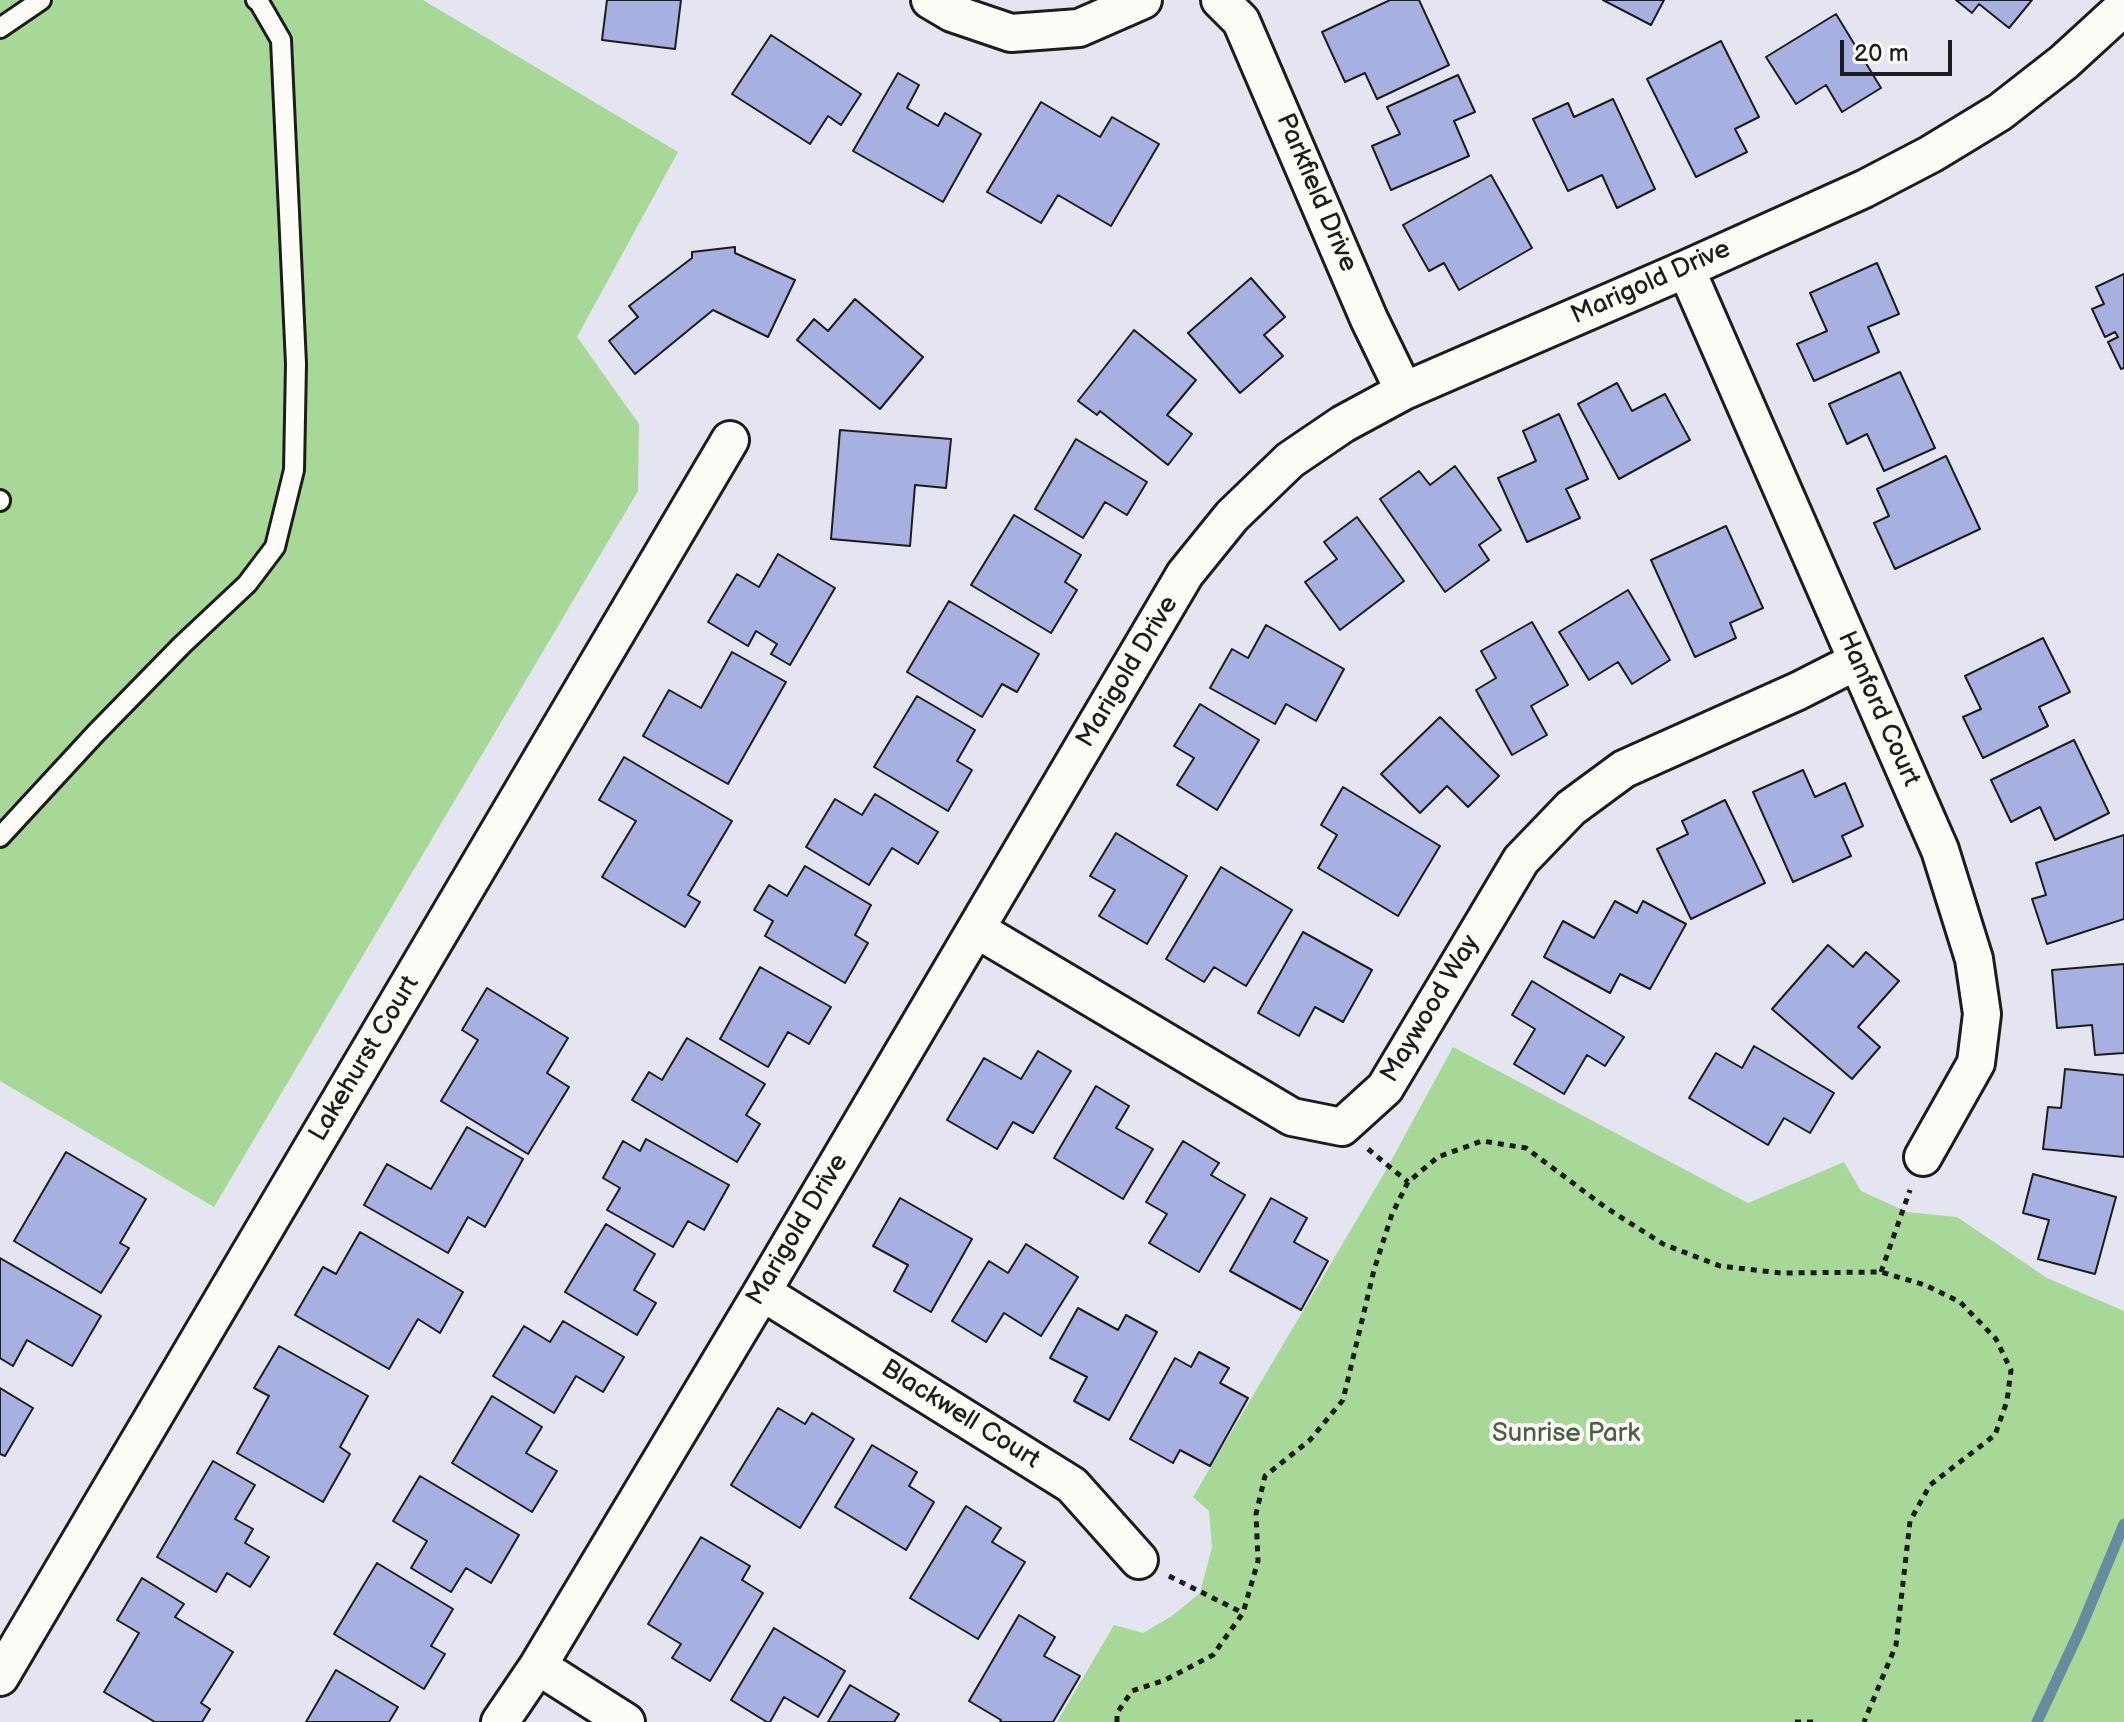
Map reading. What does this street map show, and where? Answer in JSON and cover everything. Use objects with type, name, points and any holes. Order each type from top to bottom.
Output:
[{"type":"street","points":[[930,0],[952,13],[1011,33],[1079,28],[1143,0]]},
{"type":"street","name":"Parkfield Drive","points":[[1220,0],[1241,21],[1369,319],[1404,391]]},
{"type":"street","name":"Marigold Drive","points":[[500,1722],[538,1666],[762,1292],[1185,574],[1232,516],[1290,460],[1343,424],[1404,391],[1864,189],[1931,154],[2000,112],[2064,62],[2124,7]]},
{"type":"street","name":"Hanford Court","points":[[1686,269],[1940,850],[1974,959],[1982,1014],[1976,1063],[1923,1157]]},
{"type":"street","name":"Lakehurst Court","points":[[0,1677],[730,440]]},
{"type":"street","name":"Maywood Way","points":[[1342,1127],[1385,1088],[1521,860],[1571,808],[1624,769],[1798,691],[1857,661]]},
{"type":"street","points":[[976,929],[1292,1117],[1342,1127]]},
{"type":"street","name":"Blackwell Court","points":[[762,1292],[1072,1485],[1139,1560]]},
{"type":"street","points":[[538,1666],[626,1722]]},
{"type":"lane","points":[[0,28],[41,0]]},
{"type":"lane","points":[[0,837],[96,733],[247,584],[275,547],[294,470],[296,364],[281,40],[256,0]]},
{"type":"path","points":[[1342,1127],[1408,1182]]},
{"type":"path","points":[[1117,1722],[1117,1713],[1132,1691],[1165,1680],[1213,1655],[1243,1613],[1258,1561],[1256,1514],[1265,1476],[1310,1440],[1343,1400],[1374,1270],[1392,1214],[1408,1182],[1438,1157],[1482,1141],[1526,1148],[1605,1207],[1663,1244],[1720,1266],[1781,1273],[1881,1272],[1925,1285],[1960,1302],[1996,1339],[2011,1370],[2007,1401],[1995,1435],[1930,1485],[1910,1521],[1896,1645],[1864,1722]]},
{"type":"path","points":[[1881,1272],[1923,1157]]},
{"type":"path","points":[[1139,1560],[1243,1613]]},
{"type":"path","points":[[1795,1722],[1818,1722]]},
{"type":"green space","points":[[0,0],[423,0],[678,152],[577,337],[639,424],[638,491],[214,1207],[0,1081]]},
{"type":"green space","name":"Sunrise Park","points":[[1453,1047],[1748,1203],[1844,1162],[1861,1191],[1907,1212],[1957,1217],[2047,1278],[2124,1311],[2124,1722],[1057,1722],[1114,1625],[1143,1633],[1172,1616],[1200,1593],[1212,1547],[1209,1511],[1193,1497],[1385,1172]]},
{"type":"building","points":[[607,0],[681,0],[675,49],[602,40]]},
{"type":"building","points":[[1390,0],[1419,0],[1449,65],[1377,99],[1365,73],[1345,82],[1322,32]]},
{"type":"building","points":[[1603,0],[1664,0],[1651,25]]},
{"type":"building","points":[[1956,0],[2032,0],[2009,28],[1979,4],[1972,13]]},
{"type":"building","points":[[1836,14],[1881,88],[1842,112],[1826,85],[1796,104],[1766,57]]},
{"type":"building","points":[[771,35],[861,94],[841,125],[828,116],[810,144],[732,94]]},
{"type":"building","points":[[1721,41],[1759,117],[1735,129],[1747,152],[1696,177],[1647,79]]},
{"type":"building","points":[[898,73],[919,85],[907,108],[938,126],[945,113],[981,134],[943,202],[853,151]]},
{"type":"building","points":[[1458,75],[1475,112],[1454,121],[1469,156],[1391,190],[1372,146],[1400,134],[1387,107]]},
{"type":"building","points":[[1613,99],[1655,189],[1617,208],[1602,175],[1568,191],[1533,119],[1568,103],[1574,117]]},
{"type":"building","points":[[1041,102],[1100,137],[1112,117],[1159,144],[1111,226],[1058,195],[1041,223],[987,192]]},
{"type":"building","points":[[1491,175],[1532,248],[1459,290],[1444,263],[1429,271],[1403,225]]},
{"type":"building","points":[[735,247],[735,253],[795,280],[768,337],[713,310],[635,374],[609,341],[638,317],[629,306],[692,258],[692,252]]},
{"type":"building","points":[[1877,263],[1899,314],[1868,327],[1879,352],[1814,381],[1797,344],[1827,331],[1810,293]]},
{"type":"building","points":[[2124,274],[2124,368],[2121,369],[2108,342],[2118,337],[2115,332],[2105,337],[2092,309],[2104,304],[2096,287]]},
{"type":"building","points":[[1251,278],[1285,317],[1264,335],[1283,356],[1240,393],[1188,333]]},
{"type":"building","points":[[855,299],[923,357],[880,409],[797,340],[814,319],[828,331]]},
{"type":"building","points":[[1134,330],[1196,380],[1167,415],[1192,434],[1168,465],[1100,411],[1097,415],[1078,401]]},
{"type":"building","points":[[1900,372],[1935,448],[1884,471],[1867,434],[1847,444],[1829,404]]},
{"type":"building","points":[[1617,383],[1632,411],[1665,394],[1690,440],[1619,479],[1578,404]]},
{"type":"building","points":[[1559,414],[1588,479],[1566,489],[1580,518],[1527,542],[1498,478],[1536,461],[1523,431]]},
{"type":"building","points":[[840,430],[951,439],[946,488],[915,485],[910,546],[831,539]]},
{"type":"building","points":[[1076,439],[1147,482],[1127,515],[1105,502],[1083,538],[1035,509]]},
{"type":"building","points":[[1946,456],[1980,529],[1895,569],[1874,523],[1889,516],[1877,489]]},
{"type":"building","points":[[1455,466],[1501,530],[1479,545],[1489,560],[1445,592],[1380,499],[1419,471],[1430,485]]},
{"type":"building","points":[[1014,515],[1081,555],[1065,582],[1077,590],[1051,633],[971,585]]},
{"type":"building","points":[[1357,517],[1404,581],[1340,630],[1305,582],[1337,559],[1324,542]]},
{"type":"building","points":[[1726,526],[1763,608],[1730,623],[1736,638],[1695,657],[1651,560]]},
{"type":"building","points":[[778,554],[835,588],[790,665],[771,654],[777,644],[756,631],[748,646],[708,622],[737,574],[759,587]]},
{"type":"building","points":[[1628,590],[1670,660],[1632,684],[1618,662],[1589,680],[1559,632]]},
{"type":"building","points":[[949,601],[1039,654],[1017,692],[1002,684],[982,717],[907,672]]},
{"type":"building","points":[[1532,622],[1568,685],[1531,706],[1547,735],[1512,755],[1476,690],[1496,678],[1481,651]]},
{"type":"building","points":[[1266,625],[1344,669],[1316,721],[1286,704],[1275,724],[1210,688],[1232,649],[1248,658]]},
{"type":"building","points":[[2043,638],[2070,692],[2039,707],[2048,726],[1983,758],[1963,717],[1981,709],[1965,676]]},
{"type":"building","points":[[732,652],[786,682],[728,784],[643,736],[669,690],[701,708]]},
{"type":"building","points":[[917,696],[975,730],[957,761],[972,770],[948,811],[874,767]]},
{"type":"building","points":[[1200,704],[1259,740],[1217,810],[1177,785],[1194,758],[1174,746]]},
{"type":"building","points":[[1440,717],[1499,776],[1468,807],[1447,786],[1420,813],[1381,774]]},
{"type":"building","points":[[2074,740],[2109,813],[2055,840],[2040,807],[2011,822],[1991,780]]},
{"type":"building","points":[[624,757],[732,821],[688,895],[700,902],[685,927],[602,877],[636,821],[599,800]]},
{"type":"building","points":[[1803,770],[1815,797],[1845,783],[1863,826],[1842,836],[1851,856],[1793,882],[1753,792]]},
{"type":"building","points":[[1343,787],[1440,846],[1398,916],[1318,868],[1337,835],[1321,825]]},
{"type":"building","points":[[875,794],[938,832],[918,864],[892,848],[869,885],[806,847],[835,799],[862,815]]},
{"type":"building","points":[[1725,800],[1765,883],[1691,919],[1657,849],[1688,834],[1682,821]]},
{"type":"building","points":[[1116,833],[1187,876],[1147,944],[1099,916],[1115,890],[1090,876]]},
{"type":"building","points":[[2124,835],[2124,919],[2047,944],[2032,899],[2046,895],[2036,863]]},
{"type":"building","points":[[805,866],[871,905],[855,935],[868,943],[845,983],[765,936],[773,921],[754,910],[769,885],[787,896]]},
{"type":"building","points":[[1221,867],[1292,910],[1246,986],[1214,967],[1204,982],[1166,959]]},
{"type":"building","points":[[1615,901],[1637,913],[1643,901],[1686,924],[1650,989],[1620,974],[1610,993],[1544,957],[1563,921],[1594,938]]},
{"type":"building","points":[[1303,932],[1372,970],[1343,1022],[1315,1007],[1299,1036],[1258,1013]]},
{"type":"building","points":[[1828,945],[1853,967],[1866,952],[1899,981],[1858,1027],[1880,1047],[1852,1079],[1772,1009]]},
{"type":"building","points":[[2124,964],[2124,1053],[2095,1055],[2092,1025],[2057,1028],[2052,970]]},
{"type":"building","points":[[760,967],[831,1007],[809,1044],[788,1032],[768,1067],[720,1039]]},
{"type":"building","points":[[1532,981],[1624,1037],[1605,1066],[1587,1055],[1564,1094],[1514,1064],[1535,1029],[1512,1015]]},
{"type":"building","points":[[487,988],[568,1038],[547,1073],[569,1087],[528,1154],[441,1101],[478,1040],[462,1030]]},
{"type":"building","points":[[687,1038],[765,1084],[746,1115],[760,1124],[737,1162],[632,1100],[649,1072],[662,1080]]},
{"type":"building","points":[[1754,1046],[1834,1093],[1810,1133],[1784,1118],[1768,1145],[1689,1098],[1716,1053],[1742,1068]]},
{"type":"building","points":[[1038,1051],[1071,1071],[1033,1133],[1013,1122],[997,1149],[947,1120],[984,1058],[1021,1079]]},
{"type":"building","points":[[2065,1069],[2124,1075],[2124,1157],[2043,1149],[2048,1107],[2061,1108]]},
{"type":"building","points":[[1096,1086],[1129,1106],[1116,1128],[1153,1149],[1123,1199],[1054,1158]]},
{"type":"building","points":[[467,1127],[523,1159],[485,1227],[468,1217],[448,1253],[364,1205],[387,1164],[431,1189]]},
{"type":"building","points":[[646,1139],[729,1185],[704,1230],[688,1221],[673,1247],[607,1210],[620,1188],[603,1178],[623,1141],[640,1151]]},
{"type":"building","points":[[1183,1141],[1219,1163],[1211,1175],[1245,1195],[1199,1272],[1149,1243],[1167,1214],[1146,1202]]},
{"type":"building","points":[[66,1152],[146,1199],[120,1243],[129,1248],[101,1293],[14,1241]]},
{"type":"building","points":[[2033,1174],[2116,1197],[2095,1274],[2038,1259],[2049,1220],[2023,1213]]},
{"type":"building","points":[[900,1198],[972,1239],[931,1312],[894,1291],[908,1265],[873,1246]]},
{"type":"building","points":[[1271,1198],[1307,1218],[1294,1242],[1328,1261],[1301,1310],[1230,1271]]},
{"type":"building","points":[[606,1224],[655,1254],[634,1290],[656,1303],[637,1335],[565,1292]]},
{"type":"building","points":[[360,1232],[463,1292],[440,1333],[418,1319],[389,1369],[295,1315],[323,1267],[336,1274]]},
{"type":"building","points":[[1026,1244],[1078,1277],[1041,1336],[1004,1313],[986,1342],[952,1321],[989,1261],[1008,1273]]},
{"type":"building","points":[[0,1258],[101,1316],[72,1366],[27,1340],[13,1366],[0,1358]]},
{"type":"building","points":[[1078,1308],[1118,1330],[1126,1315],[1157,1332],[1109,1420],[1074,1401],[1087,1377],[1050,1358]]},
{"type":"building","points":[[563,1321],[624,1357],[603,1392],[576,1376],[554,1413],[493,1376],[524,1326],[550,1342]]},
{"type":"building","points":[[279,1346],[368,1396],[340,1447],[350,1454],[323,1502],[237,1453],[269,1396],[254,1388]]},
{"type":"building","points":[[1199,1352],[1229,1368],[1220,1383],[1248,1398],[1210,1466],[1180,1450],[1173,1463],[1130,1439],[1175,1358],[1191,1367]]},
{"type":"building","points":[[0,1388],[33,1408],[5,1456],[0,1454]]},
{"type":"building","points":[[492,1396],[542,1427],[526,1453],[557,1471],[532,1512],[452,1463]]},
{"type":"building","points":[[778,1408],[805,1424],[812,1413],[854,1439],[800,1528],[731,1485]]},
{"type":"building","points":[[872,1445],[917,1472],[909,1486],[934,1502],[906,1550],[835,1507]]},
{"type":"building","points":[[213,1461],[255,1485],[235,1519],[253,1529],[245,1543],[269,1557],[250,1587],[227,1573],[216,1592],[157,1557]]},
{"type":"building","points":[[420,1476],[519,1535],[491,1583],[466,1568],[451,1592],[411,1568],[427,1541],[393,1521]]},
{"type":"building","points":[[966,1506],[1001,1528],[992,1542],[1025,1562],[978,1639],[910,1598]]},
{"type":"building","points":[[701,1537],[750,1566],[742,1580],[763,1593],[710,1681],[672,1658],[681,1644],[648,1624]]},
{"type":"building","points":[[377,1563],[453,1609],[431,1646],[445,1654],[424,1689],[334,1634]]},
{"type":"building","points":[[142,1578],[184,1604],[175,1617],[233,1652],[201,1703],[210,1709],[202,1722],[155,1722],[104,1692],[139,1633],[117,1620]]},
{"type":"building","points":[[1019,1615],[1055,1637],[1044,1656],[1080,1676],[1053,1722],[1000,1722],[969,1701]]},
{"type":"building","points":[[774,1628],[845,1671],[818,1717],[784,1697],[770,1722],[767,1722],[731,1700]]},
{"type":"building","points":[[336,1670],[398,1707],[389,1722],[306,1722]]},
{"type":"building","points":[[850,1685],[899,1714],[894,1722],[828,1722]]},
{"type":"waterway","points":[[2037,1722],[2124,1524]]}]
